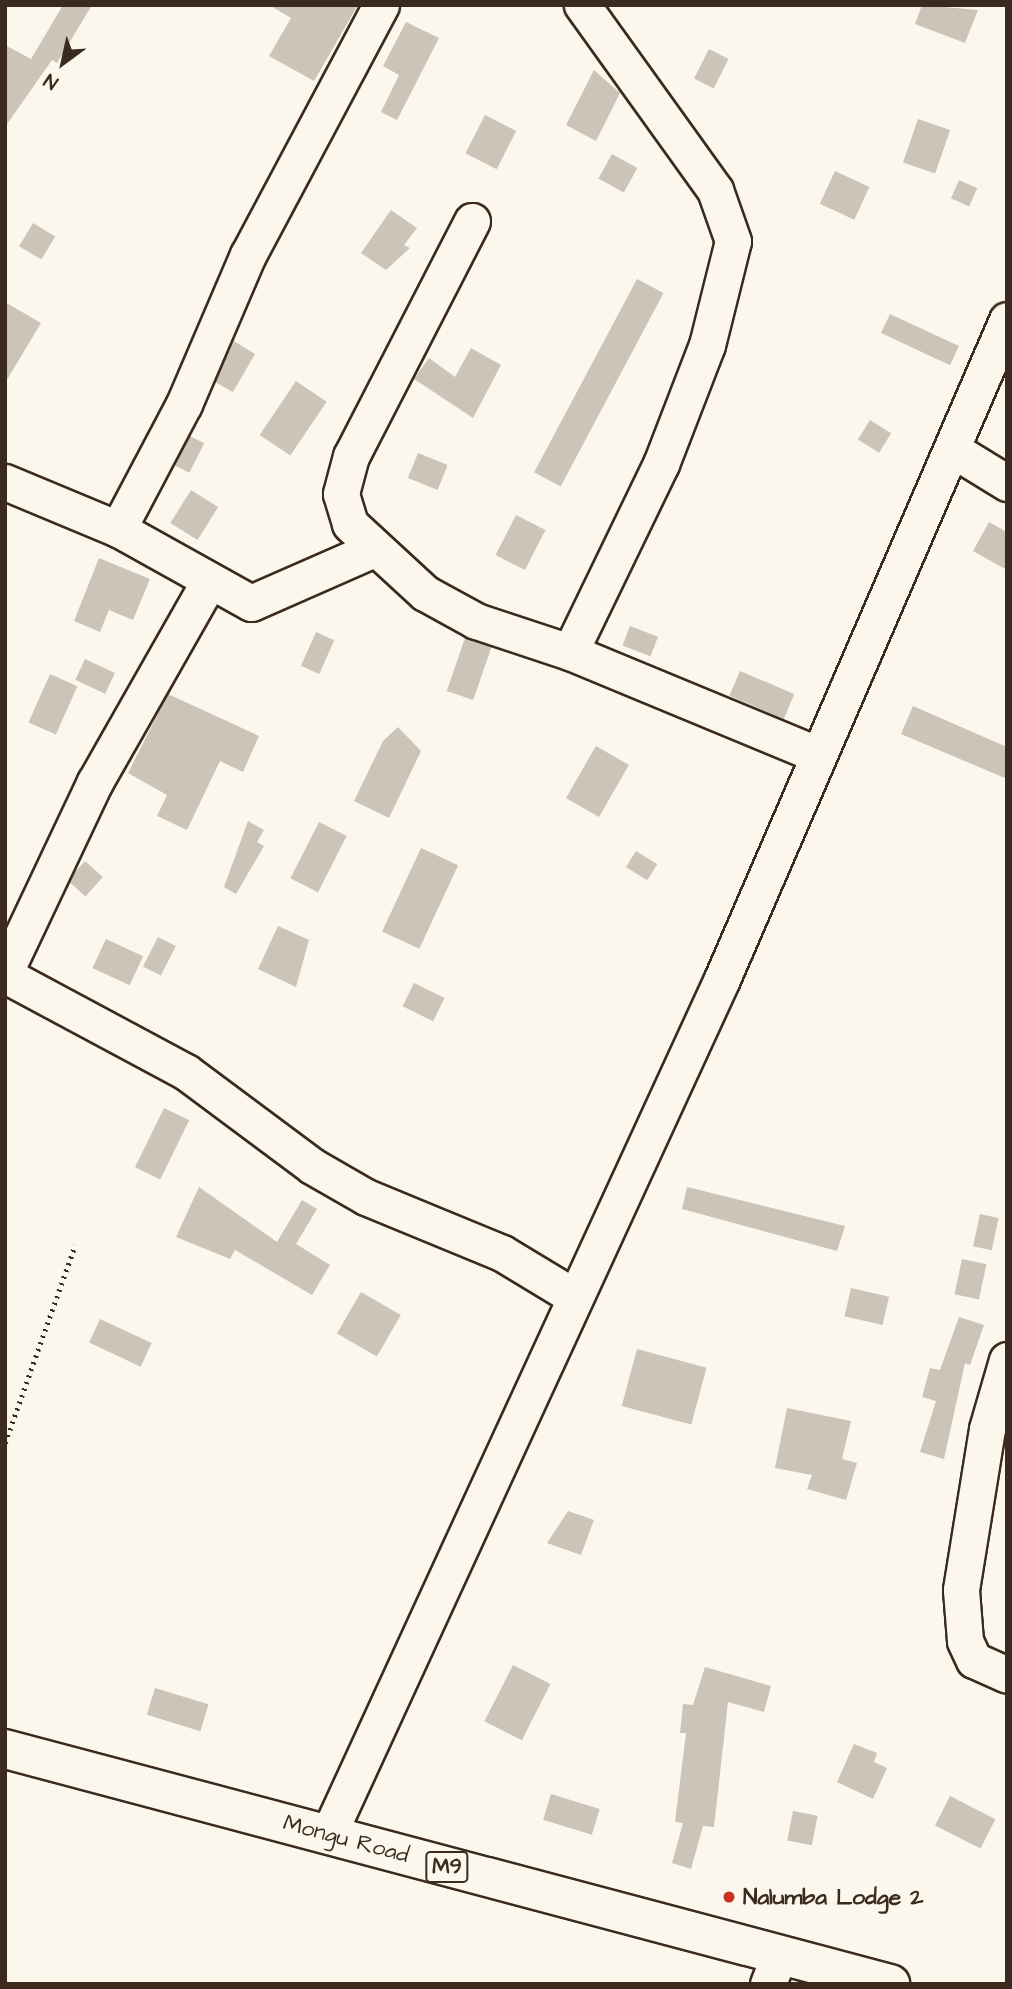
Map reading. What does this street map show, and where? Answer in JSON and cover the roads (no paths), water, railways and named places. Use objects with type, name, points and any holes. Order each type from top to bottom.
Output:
[{"type":"main road","name":"Mongu Road","points":[[5,1749],[329,1833],[774,1970],[890,1984]]},
{"type":"street","points":[[118,529],[184,404],[248,255],[381,5]]},
{"type":"street","points":[[570,652],[661,464],[707,345],[733,241],[715,190],[582,5]]},
{"type":"street","points":[[472,220],[351,456],[341,494],[350,524],[374,549],[425,593],[476,621],[570,652],[816,754]]},
{"type":"street","points":[[329,1833],[490,1490],[573,1296],[722,979],[816,754],[955,451],[1007,320]]},
{"type":"street","points":[[955,451],[1007,483]]},
{"type":"street","points":[[5,482],[118,529],[208,583],[251,603],[265,602],[374,549]]},
{"type":"street","points":[[208,583],[95,782],[5,974],[186,1072],[312,1166],[366,1197],[502,1253],[573,1296]]},
{"type":"street","points":[[1007,1360],[987,1429],[961,1590],[965,1642],[974,1660],[1007,1675]]},
{"type":"place","name":"Nalumba Lodge 2","points":[[729,1897]]}]
